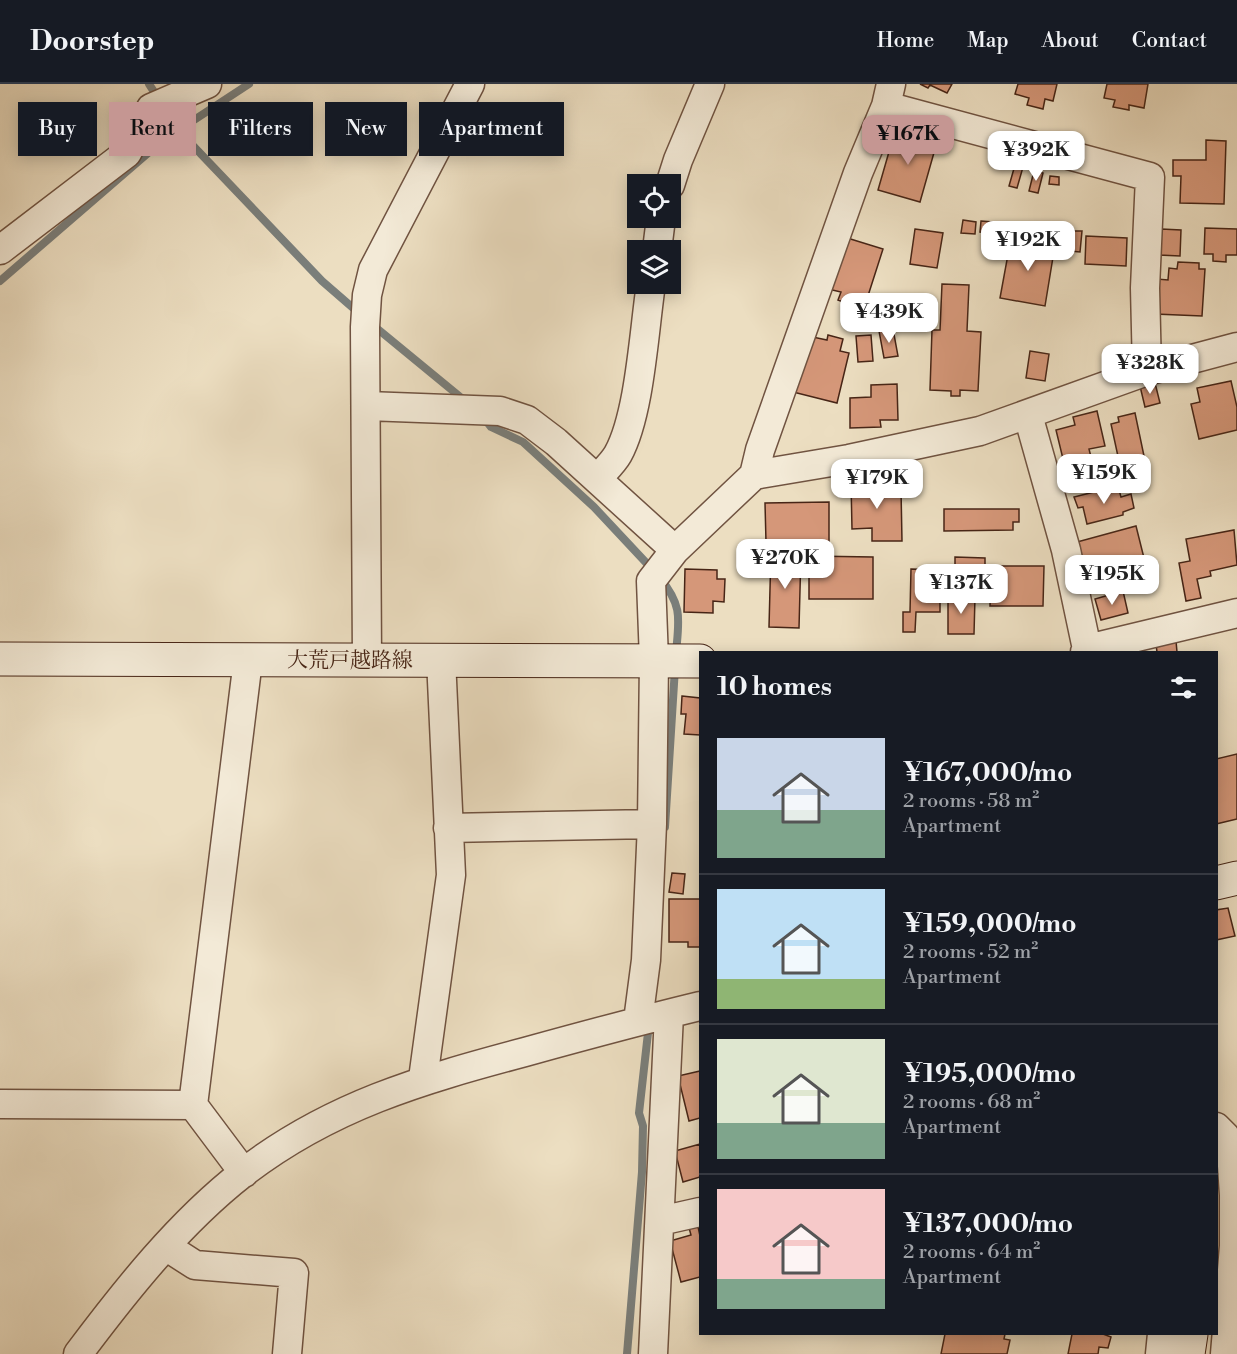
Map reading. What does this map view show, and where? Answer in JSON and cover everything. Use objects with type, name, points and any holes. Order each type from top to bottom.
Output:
[{"type":"main road","name":"大荒戸越路線","points":[[0,659],[699,661]]},
{"type":"main road","points":[[1218,883],[1237,878]]},
{"type":"main road","points":[[1188,1354],[1191,1335]]},
{"type":"street","points":[[0,250],[127,153],[151,108],[207,84]]},
{"type":"street","points":[[367,660],[367,406],[364,327],[367,295],[373,270],[470,84]]},
{"type":"street","points":[[674,174],[710,84]]},
{"type":"street","points":[[754,476],[760,450],[854,184],[889,95],[1150,177],[1145,288],[1147,370]]},
{"type":"street","points":[[597,479],[617,457],[625,440],[644,346],[650,294]]},
{"type":"street","points":[[638,1021],[646,960],[652,824],[654,660],[651,581],[675,550],[754,476],[942,440],[1028,415],[1147,370],[1237,347]]},
{"type":"street","points":[[367,406],[500,411],[527,420],[597,479],[675,550]]},
{"type":"street","points":[[1028,415],[1066,550],[1086,651],[1237,613]]},
{"type":"street","points":[[423,1079],[451,874],[441,659]]},
{"type":"street","points":[[244,1173],[193,1105],[248,660]]},
{"type":"street","points":[[448,828],[652,824]]},
{"type":"street","points":[[78,1354],[121,1297],[167,1247],[244,1173],[354,1106],[423,1079],[699,1006]]},
{"type":"street","points":[[652,1354],[669,1014]]},
{"type":"street","points":[[0,1104],[193,1105]]},
{"type":"street","points":[[1218,1129],[1225,1136],[1231,1151],[1234,1196],[1234,1246],[1225,1354]]},
{"type":"street","points":[[660,1221],[699,1212]]},
{"type":"street","points":[[167,1247],[195,1265],[294,1274],[287,1354]]},
{"type":"street","points":[[1160,1354],[1162,1335]]},
{"type":"building","points":[[920,84],[952,84],[947,93],[930,85],[928,88]]},
{"type":"building","points":[[1018,84],[1057,84],[1053,101],[1045,99],[1043,109],[1027,105],[1029,98],[1015,94]]},
{"type":"building","points":[[1107,84],[1148,84],[1144,108],[1129,105],[1129,110],[1113,107],[1115,100],[1104,98]]},
{"type":"building","points":[[895,131],[937,142],[920,202],[878,190]]},
{"type":"building","points":[[1206,140],[1226,141],[1224,204],[1180,203],[1181,176],[1173,176],[1173,160],[1206,160]]},
{"type":"building","points":[[1015,165],[1023,167],[1017,188],[1009,186]]},
{"type":"building","points":[[1034,171],[1043,173],[1038,193],[1029,191]]},
{"type":"building","points":[[1050,176],[1059,177],[1059,185],[1049,184]]},
{"type":"building","points":[[963,220],[976,222],[975,234],[961,233]]},
{"type":"building","points":[[981,221],[993,222],[992,233],[980,232]]},
{"type":"building","points":[[1205,228],[1237,229],[1237,255],[1226,255],[1226,262],[1213,261],[1213,254],[1204,254]]},
{"type":"building","points":[[915,229],[943,233],[937,268],[910,264]]},
{"type":"building","points":[[1161,229],[1181,230],[1180,256],[1159,255]]},
{"type":"building","points":[[1071,231],[1082,231],[1080,252],[1070,251]]},
{"type":"building","points":[[1086,236],[1127,238],[1126,266],[1085,264]]},
{"type":"building","points":[[844,237],[883,249],[866,302],[852,298],[851,305],[838,300],[841,292],[828,289]]},
{"type":"building","points":[[1011,238],[1055,245],[1045,306],[1000,298]]},
{"type":"building","points":[[1178,262],[1199,263],[1199,269],[1205,269],[1202,316],[1155,314],[1157,279],[1168,280],[1169,268],[1177,269]]},
{"type":"building","points":[[942,284],[969,285],[967,331],[981,332],[978,391],[960,390],[960,396],[951,396],[951,391],[930,390],[932,330],[940,330]]},
{"type":"building","points":[[893,329],[898,356],[884,358],[879,331]]},
{"type":"building","points":[[828,335],[843,339],[840,351],[849,353],[837,403],[793,392],[813,337],[827,340]]},
{"type":"building","points":[[871,335],[873,361],[858,362],[856,336]]},
{"type":"building","points":[[1030,351],[1049,354],[1045,381],[1026,378]]},
{"type":"building","points":[[1231,381],[1237,407],[1237,430],[1199,439],[1191,404],[1200,402],[1197,388]]},
{"type":"building","points":[[1155,383],[1160,403],[1145,407],[1140,386]]},
{"type":"building","points":[[897,384],[898,420],[880,420],[881,427],[850,428],[850,398],[871,397],[871,385]]},
{"type":"building","points":[[1097,411],[1105,446],[1089,449],[1091,457],[1064,463],[1056,430],[1075,425],[1073,417]]},
{"type":"building","points":[[1135,413],[1144,456],[1119,461],[1111,424],[1119,422],[1118,417]]},
{"type":"building","points":[[1092,467],[1095,487],[1067,492],[1063,472]]},
{"type":"building","points":[[851,482],[890,482],[890,489],[901,489],[902,541],[872,541],[872,528],[852,529]]},
{"type":"building","points":[[1118,486],[1121,497],[1131,494],[1134,508],[1123,512],[1123,515],[1087,524],[1083,507],[1078,508],[1074,497]]},
{"type":"building","points":[[829,502],[829,542],[766,542],[765,503]]},
{"type":"building","points":[[944,509],[1019,509],[1019,522],[1013,522],[1013,530],[944,531]]},
{"type":"building","points":[[1136,526],[1145,562],[1092,576],[1088,562],[1083,563],[1077,542]]},
{"type":"building","points":[[1234,530],[1237,565],[1210,571],[1211,576],[1197,579],[1201,598],[1186,601],[1179,563],[1190,561],[1186,539]]},
{"type":"building","points":[[771,551],[801,552],[799,628],[769,627]]},
{"type":"building","points":[[809,556],[873,557],[873,599],[809,599]]},
{"type":"building","points":[[955,557],[985,558],[985,590],[954,589],[954,585],[949,585],[949,567],[955,567]]},
{"type":"building","points":[[991,566],[1044,566],[1043,606],[990,606]]},
{"type":"building","points":[[685,569],[717,570],[717,579],[725,579],[724,602],[713,601],[713,613],[684,612]]},
{"type":"building","points":[[911,569],[940,570],[940,612],[916,612],[915,632],[903,632],[903,612],[910,612]]},
{"type":"building","points":[[1123,591],[1128,613],[1101,620],[1095,599]]},
{"type":"building","points":[[948,596],[975,597],[974,634],[948,634]]},
{"type":"building","points":[[1176,641],[1177,651],[1157,651],[1156,644]]},
{"type":"building","points":[[682,696],[699,698],[699,735],[684,734],[686,714],[681,714]]},
{"type":"building","points":[[1237,754],[1237,819],[1218,824],[1218,759]]},
{"type":"building","points":[[672,873],[685,874],[683,894],[669,892]]},
{"type":"building","points":[[669,899],[699,899],[699,947],[688,947],[688,942],[669,942]]},
{"type":"building","points":[[1228,908],[1235,936],[1218,940],[1218,910]]},
{"type":"building","points":[[699,1071],[699,1118],[689,1121],[678,1076]]},
{"type":"building","points":[[699,1144],[699,1177],[683,1182],[675,1151]]},
{"type":"building","points":[[697,1222],[699,1231],[699,1277],[681,1282],[670,1241],[691,1235],[688,1224]]},
{"type":"building","points":[[945,1335],[1005,1335],[1004,1339],[1010,1340],[1007,1354],[941,1354]]},
{"type":"building","points":[[1072,1335],[1111,1337],[1108,1348],[1099,1347],[1098,1354],[1068,1354]]},
{"type":"waterway","points":[[149,84],[158,98]]},
{"type":"waterway","points":[[0,281],[162,141],[249,84]]},
{"type":"waterway","points":[[196,149],[322,281],[360,314]]},
{"type":"waterway","points":[[374,326],[464,400]]},
{"type":"waterway","points":[[484,418],[491,427],[523,442],[594,507],[652,569]]},
{"type":"waterway","points":[[660,578],[673,597],[678,613],[676,653]]},
{"type":"waterway","points":[[665,827],[675,668]]},
{"type":"waterway","points":[[627,1354],[642,1172],[643,1126],[639,1113],[649,1024]]}]
